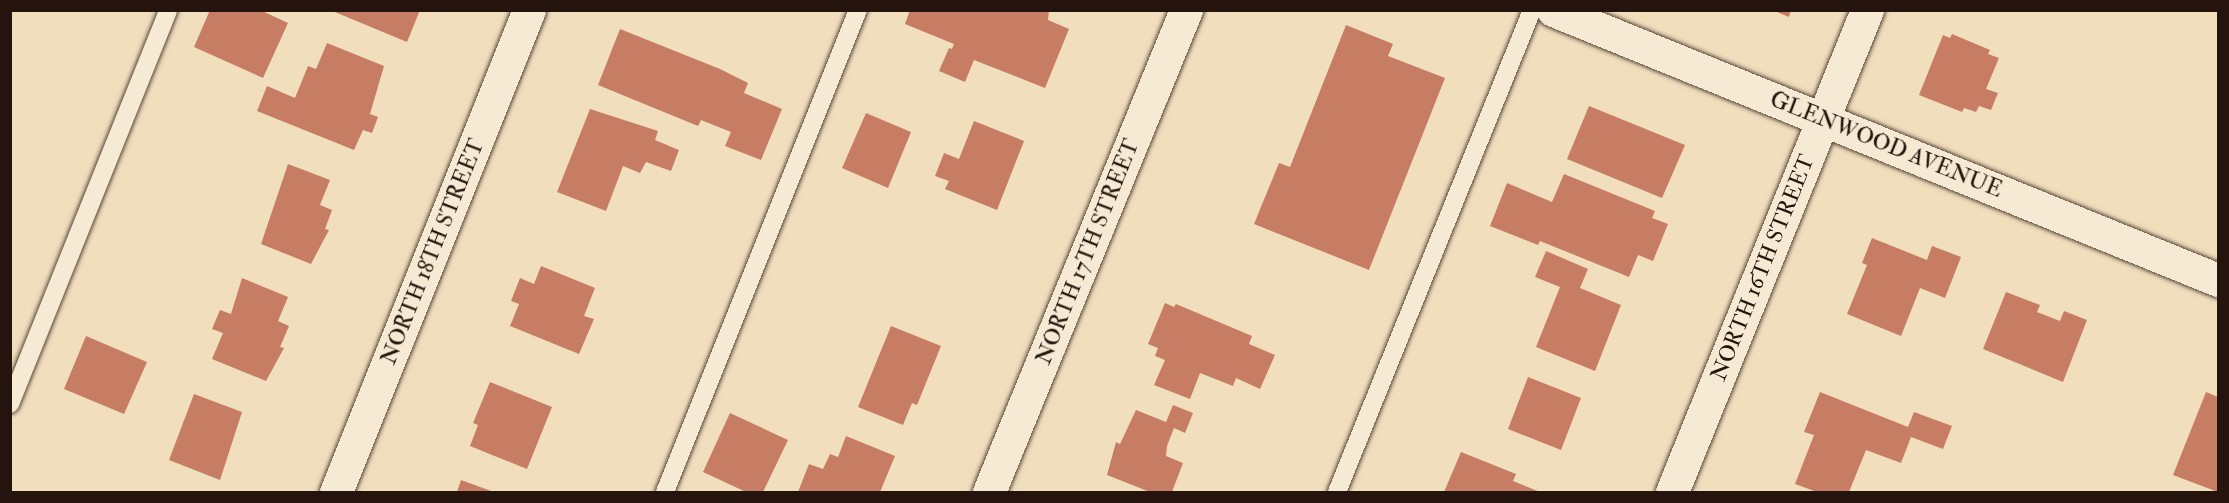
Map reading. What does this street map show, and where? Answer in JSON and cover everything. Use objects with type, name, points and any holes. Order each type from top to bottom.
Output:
[{"type":"street","name":"NORTH 18TH STREET","points":[[336,492],[529,10]]},
{"type":"street","name":"NORTH 17TH STREET","points":[[989,492],[1186,10]]},
{"type":"street","name":"GLENWOOD AVENUE","points":[[1553,10],[2218,280]]},
{"type":"street","name":"NORTH 16TH STREET","points":[[1672,492],[1867,10]]},
{"type":"lane","points":[[10,404],[168,10]]},
{"type":"lane","points":[[665,492],[858,10]]},
{"type":"lane","points":[[1337,492],[1532,10]]},
{"type":"building","points":[[210,10],[260,10],[288,23],[263,78],[194,47]]},
{"type":"building","points":[[330,10],[420,10],[407,42]]},
{"type":"building","points":[[910,10],[1049,10],[1048,20],[1069,29],[1045,88],[974,60],[965,82],[939,71],[949,48],[952,49],[954,44],[905,24]]},
{"type":"building","points":[[1772,10],[1791,10],[1789,17]]},
{"type":"building","points":[[1346,25],[1393,44],[1388,56],[1445,78],[1369,270],[1254,224],[1279,163],[1290,167]]},
{"type":"building","points":[[620,29],[720,69],[748,83],[744,93],[782,109],[761,160],[725,146],[731,132],[701,120],[698,126],[598,85]]},
{"type":"building","points":[[1952,34],[1990,50],[1988,54],[1999,58],[1986,89],[1998,93],[1991,110],[1979,106],[1976,112],[1964,108],[1962,112],[1919,95],[1943,35],[1950,38]]},
{"type":"building","points":[[327,43],[384,66],[370,114],[378,117],[372,133],[363,130],[354,150],[257,111],[267,86],[295,98],[308,66],[316,69]]},
{"type":"building","points":[[1589,106],[1685,145],[1662,198],[1567,159]]},
{"type":"building","points":[[590,109],[658,131],[655,140],[679,150],[671,171],[646,162],[640,173],[623,166],[606,211],[557,192]]},
{"type":"building","points":[[866,113],[911,132],[888,188],[842,168]]},
{"type":"building","points":[[974,121],[1024,141],[997,210],[945,189],[949,181],[935,176],[944,153],[959,159]]},
{"type":"building","points":[[288,164],[330,180],[320,205],[332,210],[325,229],[329,230],[311,264],[261,244]]},
{"type":"building","points":[[1564,174],[1655,211],[1652,218],[1668,224],[1653,261],[1638,255],[1629,277],[1540,241],[1538,245],[1490,226],[1507,183],[1552,202]]},
{"type":"building","points":[[1872,238],[1927,260],[1932,246],[1961,257],[1945,298],[1920,288],[1901,336],[1847,314],[1867,265],[1862,263]]},
{"type":"building","points":[[1546,251],[1588,269],[1580,288],[1621,305],[1595,371],[1536,347],[1560,287],[1535,277]]},
{"type":"building","points":[[541,266],[595,288],[584,316],[594,319],[579,354],[510,326],[519,304],[511,301],[520,278],[534,284]]},
{"type":"building","points":[[242,278],[288,297],[278,321],[289,326],[280,347],[284,348],[266,381],[212,359],[223,333],[212,329],[220,310],[231,314]]},
{"type":"building","points":[[2006,292],[2040,305],[2037,312],[2060,321],[2064,311],[2087,320],[2063,382],[1983,349]]},
{"type":"building","points":[[1165,303],[1174,307],[1176,304],[1252,336],[1249,344],[1275,355],[1260,389],[1236,378],[1233,386],[1200,373],[1190,399],[1154,385],[1165,360],[1155,356],[1158,348],[1148,344]]},
{"type":"building","points":[[891,326],[941,346],[917,405],[912,403],[903,425],[858,407]]},
{"type":"building","points":[[86,336],[147,362],[124,414],[64,389]]},
{"type":"building","points":[[1528,377],[1581,398],[1561,450],[1508,429]]},
{"type":"building","points":[[490,382],[552,407],[527,469],[470,446],[478,425],[473,423]]},
{"type":"building","points":[[1820,392],[1908,427],[1914,412],[1952,426],[1943,449],[1911,437],[1901,463],[1866,450],[1849,492],[1817,492],[1795,484],[1814,435],[1804,432]]},
{"type":"building","points":[[2206,392],[2218,397],[2218,492],[2173,475]]},
{"type":"building","points":[[194,394],[242,412],[220,480],[169,460]]},
{"type":"building","points":[[1173,405],[1193,413],[1185,433],[1174,428],[1167,446],[1166,456],[1183,463],[1172,492],[1150,492],[1107,475],[1116,442],[1120,444],[1136,410],[1166,422]]},
{"type":"building","points":[[730,413],[788,440],[763,492],[746,492],[703,472]]},
{"type":"building","points":[[846,436],[895,456],[880,492],[798,492],[809,464],[823,469],[830,454],[838,457]]},
{"type":"building","points":[[1461,452],[1516,474],[1513,481],[1540,492],[1444,492]]},
{"type":"building","points":[[461,480],[494,492],[457,492]]}]
